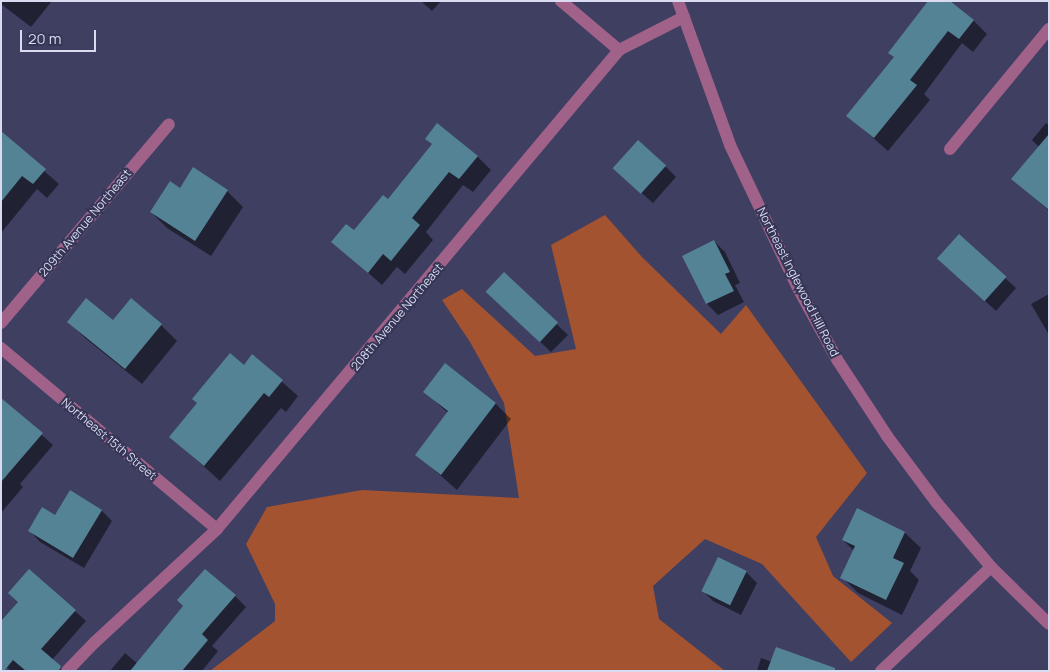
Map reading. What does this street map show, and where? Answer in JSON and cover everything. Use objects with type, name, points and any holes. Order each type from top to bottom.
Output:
[{"type":"street","points":[[561,1],[619,50]]},
{"type":"street","name":"Northeast Inglewood Hill Road","points":[[678,1],[730,145],[798,288],[838,361],[892,444],[937,503],[991,567],[1049,624]]},
{"type":"street","name":"208th Avenue Northeast","points":[[67,671],[217,529],[619,50],[684,17]]},
{"type":"street","points":[[950,149],[1049,29]]},
{"type":"street","name":"209th Avenue Northeast","points":[[1,323],[169,124]]},
{"type":"street","name":"Northeast 15th Street","points":[[1,348],[217,529]]},
{"type":"street","points":[[881,671],[991,567]]},
{"type":"shaded area","points":[[605,215],[642,257],[721,334],[746,305],[867,473],[816,537],[833,576],[892,623],[851,662],[762,564],[705,539],[653,586],[659,619],[725,671],[210,671],[275,621],[275,604],[246,544],[267,507],[362,490],[519,498],[504,403],[470,342],[442,300],[462,289],[535,356],[576,349],[551,245]]},
{"type":"building","points":[[928,1],[950,1],[974,20],[959,39],[948,31],[910,80],[917,85],[874,138],[846,116],[894,57],[888,53]]},
{"type":"building","points":[[437,123],[478,156],[459,179],[449,172],[412,218],[420,225],[391,261],[383,254],[368,273],[331,242],[346,224],[354,230],[383,195],[388,199],[432,144],[425,139]]},
{"type":"building","points":[[1,131],[46,169],[33,184],[22,176],[1,202]]},
{"type":"building","points":[[1049,134],[1049,210],[1011,179]]},
{"type":"building","points":[[638,140],[666,165],[641,194],[613,168]]},
{"type":"building","points":[[193,167],[228,190],[195,241],[150,212],[170,181],[180,188]]},
{"type":"building","points":[[959,234],[1007,277],[984,301],[937,259]]},
{"type":"building","points":[[714,240],[730,272],[725,274],[734,291],[706,304],[682,256]]},
{"type":"building","points":[[504,272],[558,322],[540,342],[486,292]]},
{"type":"building","points":[[86,298],[113,320],[131,298],[162,324],[125,369],[67,322]]},
{"type":"building","points":[[230,353],[244,365],[252,354],[283,380],[269,397],[264,393],[204,466],[169,437],[197,403],[192,399]]},
{"type":"building","points":[[445,363],[496,403],[441,475],[415,455],[448,411],[423,392]]},
{"type":"building","points":[[1,398],[43,433],[1,482]]},
{"type":"building","points":[[70,490],[102,510],[73,558],[28,531],[42,507],[55,515]]},
{"type":"building","points":[[857,508],[905,532],[893,558],[904,563],[886,600],[840,578],[855,546],[842,540]]},
{"type":"building","points":[[718,557],[747,571],[730,605],[701,591]]},
{"type":"building","points":[[29,569],[76,610],[41,649],[61,666],[59,671],[26,671],[13,660],[4,671],[1,671],[1,621],[18,602],[8,593]]},
{"type":"building","points":[[205,569],[236,595],[202,634],[208,640],[182,671],[130,671],[183,606],[177,600]]},
{"type":"building","points":[[776,647],[835,668],[835,671],[767,671]]}]
